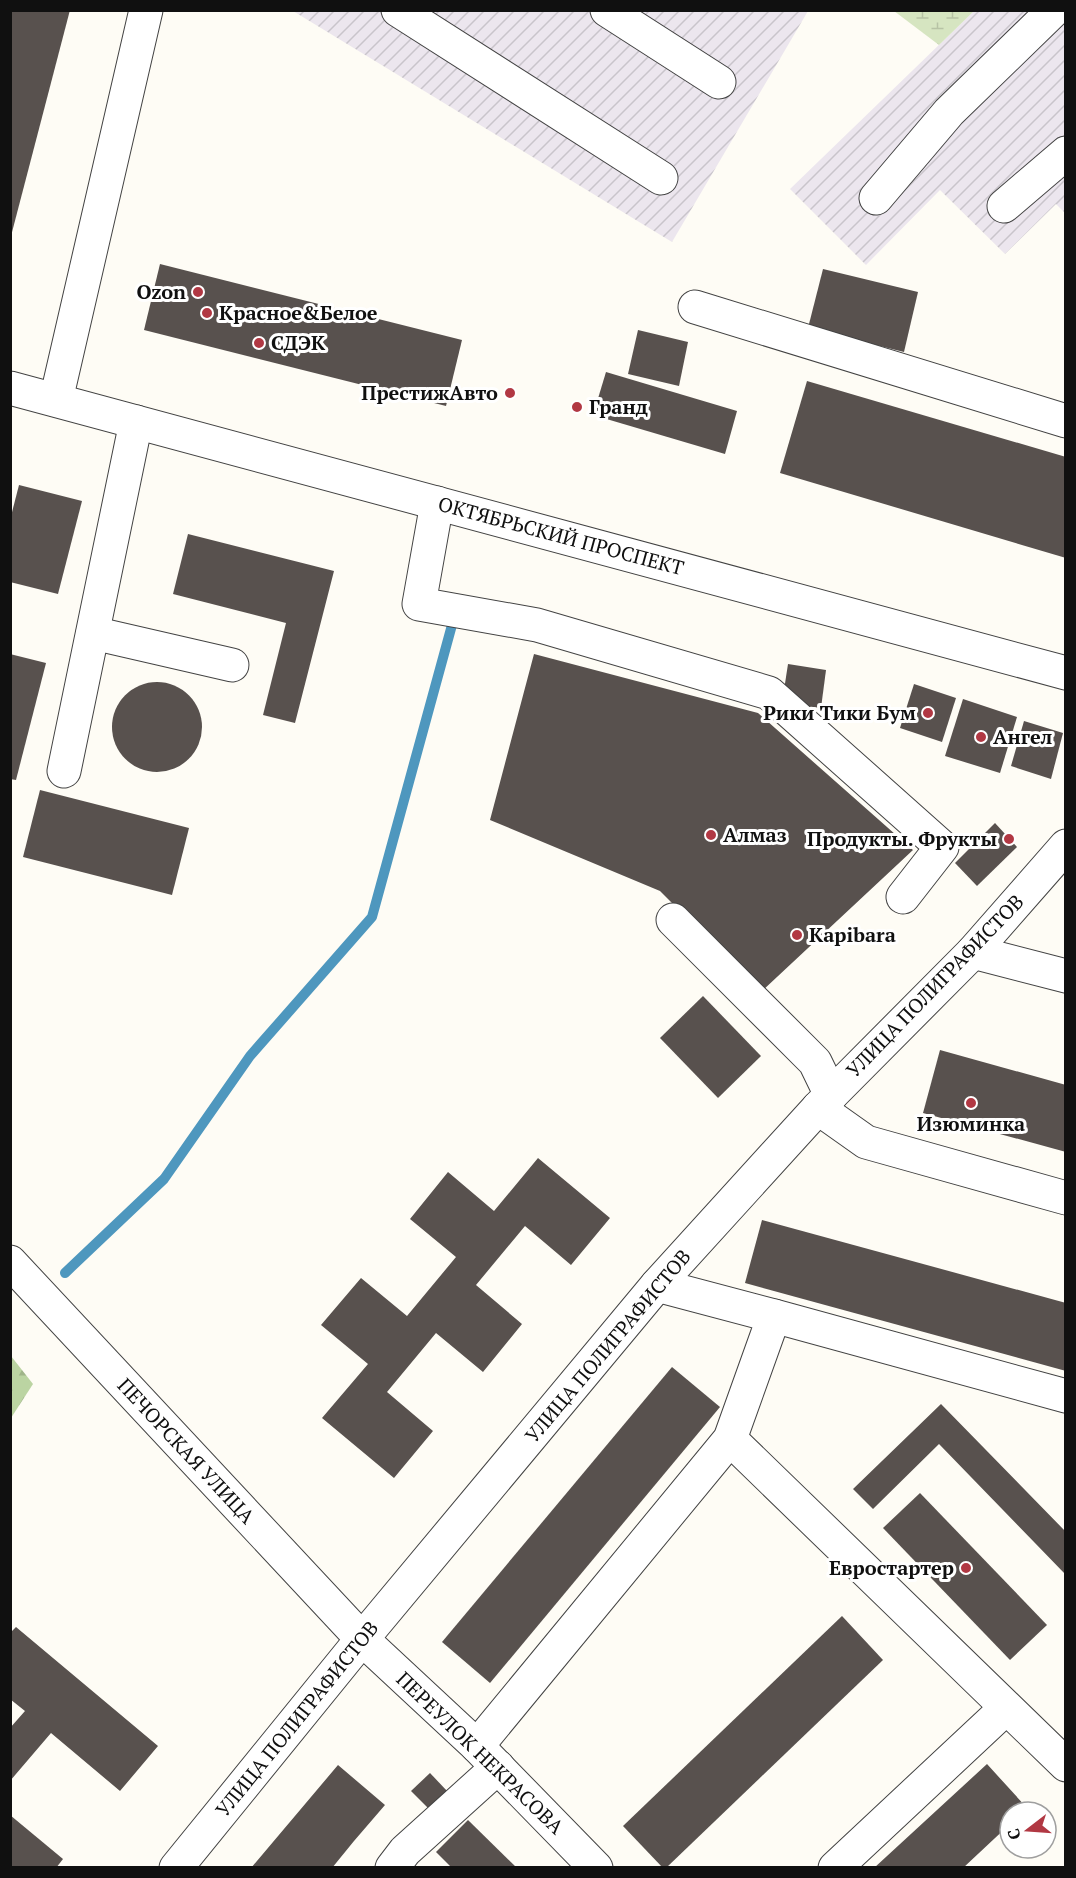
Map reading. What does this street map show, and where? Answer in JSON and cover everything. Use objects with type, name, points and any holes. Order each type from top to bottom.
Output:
[{"type":"street","points":[[56,400],[146,10]]},
{"type":"street","points":[[398,10],[661,178]]},
{"type":"street","points":[[607,10],[719,82]]},
{"type":"street","points":[[876,198],[949,112],[1054,10]]},
{"type":"street","points":[[1004,206],[1065,153]]},
{"type":"street","points":[[696,307],[1065,421]]},
{"type":"street","name":"ОКТЯБРЬСКИЙ ПРОСПЕКТ","points":[[10,388],[1065,673]]},
{"type":"street","points":[[64,771],[136,422]]},
{"type":"street","points":[[437,503],[419,604],[537,625],[770,693],[942,847],[903,897]]},
{"type":"street","points":[[93,633],[232,665]]},
{"type":"street","name":"УЛИЦА ПОЛИГРАФИСТОВ","points":[[176,1868],[362,1639],[657,1285],[825,1102],[973,952],[1065,846]]},
{"type":"street","points":[[673,920],[815,1062],[825,1102],[866,1142],[1065,1198]]},
{"type":"street","points":[[973,952],[1065,976]]},
{"type":"street","name":"ПЕЧОРСКАЯ УЛИЦА","points":[[10,1262],[362,1639]]},
{"type":"street","points":[[657,1285],[1065,1396]]},
{"type":"street","points":[[392,1868],[487,1756],[730,1439],[774,1316]]},
{"type":"street","points":[[730,1439],[1065,1765]]},
{"type":"street","name":"ПЕРЕУЛОК НЕКРАСОВА","points":[[362,1639],[487,1756],[596,1868]]},
{"type":"street","points":[[835,1868],[1006,1708]]},
{"type":"shaded area","points":[[293,11],[808,11],[672,242]]},
{"type":"shaded area","points":[[974,11],[1065,11],[1065,213],[1056,204],[1005,254],[940,190],[866,265],[790,189]]},
{"type":"green space","points":[[894,11],[974,11],[939,45]]},
{"type":"green space","points":[[11,1356],[33,1384],[11,1418]]},
{"type":"building","points":[[10,10],[70,10],[11,236],[10,236]]},
{"type":"building","points":[[160,264],[462,340],[446,406],[144,330]]},
{"type":"building","points":[[823,269],[918,292],[904,352],[808,328]]},
{"type":"building","points":[[638,330],[688,342],[679,386],[628,374]]},
{"type":"building","points":[[606,372],[737,411],[725,454],[593,415]]},
{"type":"building","points":[[807,381],[1066,457],[1066,558],[780,473]]},
{"type":"building","points":[[19,485],[82,501],[58,594],[10,582],[10,520]]},
{"type":"building","points":[[188,534],[334,571],[295,723],[263,715],[286,623],[173,594]]},
{"type":"building","points":[[10,654],[46,663],[16,780],[10,779]]},
{"type":"building","name":"Алмаз","points":[[534,654],[758,713],[913,850],[761,992],[660,891],[490,820]]},
{"type":"building","points":[[788,664],[826,670],[821,708],[782,703]]},
{"type":"building","points":[[157,682],[174,686],[189,695],[198,710],[202,727],[198,744],[189,759],[174,768],[157,772],[140,768],[125,759],[116,744],[112,727],[116,710],[125,695],[140,686]]},
{"type":"building","name":"Рики Тики Бум","points":[[914,684],[956,698],[942,742],[900,728]]},
{"type":"building","name":"Ангел","points":[[963,699],[1017,717],[1000,773],[945,756]]},
{"type":"building","points":[[1024,721],[1063,733],[1051,779],[1011,766]]},
{"type":"building","points":[[40,790],[189,828],[172,895],[23,857]]},
{"type":"building","points":[[995,823],[1017,847],[977,886],[955,863]]},
{"type":"building","points":[[703,996],[761,1056],[718,1098],[660,1038]]},
{"type":"building","points":[[940,1050],[1066,1085],[1066,1152],[923,1113]]},
{"type":"building","points":[[538,1158],[610,1218],[571,1265],[525,1226],[476,1285],[522,1324],[483,1372],[436,1333],[387,1392],[433,1431],[394,1478],[322,1418],[368,1364],[321,1325],[361,1278],[407,1316],[456,1257],[410,1219],[448,1172],[494,1211]]},
{"type":"building","points":[[762,1220],[1066,1303],[1066,1371],[745,1283]]},
{"type":"building","points":[[672,1367],[720,1407],[490,1683],[442,1642]]},
{"type":"building","points":[[941,1404],[1066,1532],[1066,1575],[939,1444],[873,1509],[853,1489]]},
{"type":"building","points":[[920,1493],[1047,1625],[1010,1660],[883,1528]]},
{"type":"building","points":[[842,1616],[883,1660],[666,1868],[663,1868],[623,1826]]},
{"type":"building","points":[[16,1627],[158,1746],[120,1791],[51,1733],[10,1781],[10,1728],[25,1711],[10,1699],[10,1633]]},
{"type":"building","points":[[987,1764],[1020,1800],[998,1800],[998,1835],[963,1868],[874,1868]]},
{"type":"building","points":[[338,1765],[385,1805],[332,1868],[251,1868]]},
{"type":"building","points":[[430,1773],[448,1792],[430,1810],[411,1791]]},
{"type":"building","points":[[10,1815],[63,1859],[56,1868],[10,1868]]},
{"type":"building","points":[[468,1820],[517,1868],[452,1868],[436,1852]]},
{"type":"waterway","points":[[65,1273],[164,1179],[250,1056],[372,917],[455,614]]},
{"type":"place","name":"Ozon","points":[[198,292]]},
{"type":"place","name":"Красное&Белое","points":[[207,313]]},
{"type":"place","name":"СДЭК","points":[[259,343]]},
{"type":"place","name":"ПрестижАвто","points":[[510,393]]},
{"type":"place","name":"Гранд","points":[[577,407]]},
{"type":"place","name":"Рики Тики Бум","points":[[928,713]]},
{"type":"place","name":"Ангел","points":[[981,737]]},
{"type":"place","name":"Алмаз","points":[[711,835]]},
{"type":"place","name":"Продукты. Фрукты","points":[[1009,839]]},
{"type":"place","name":"Kapibara","points":[[797,935]]},
{"type":"place","name":"Изюминка","points":[[971,1103]]},
{"type":"place","name":"Евростартер","points":[[966,1568]]}]
